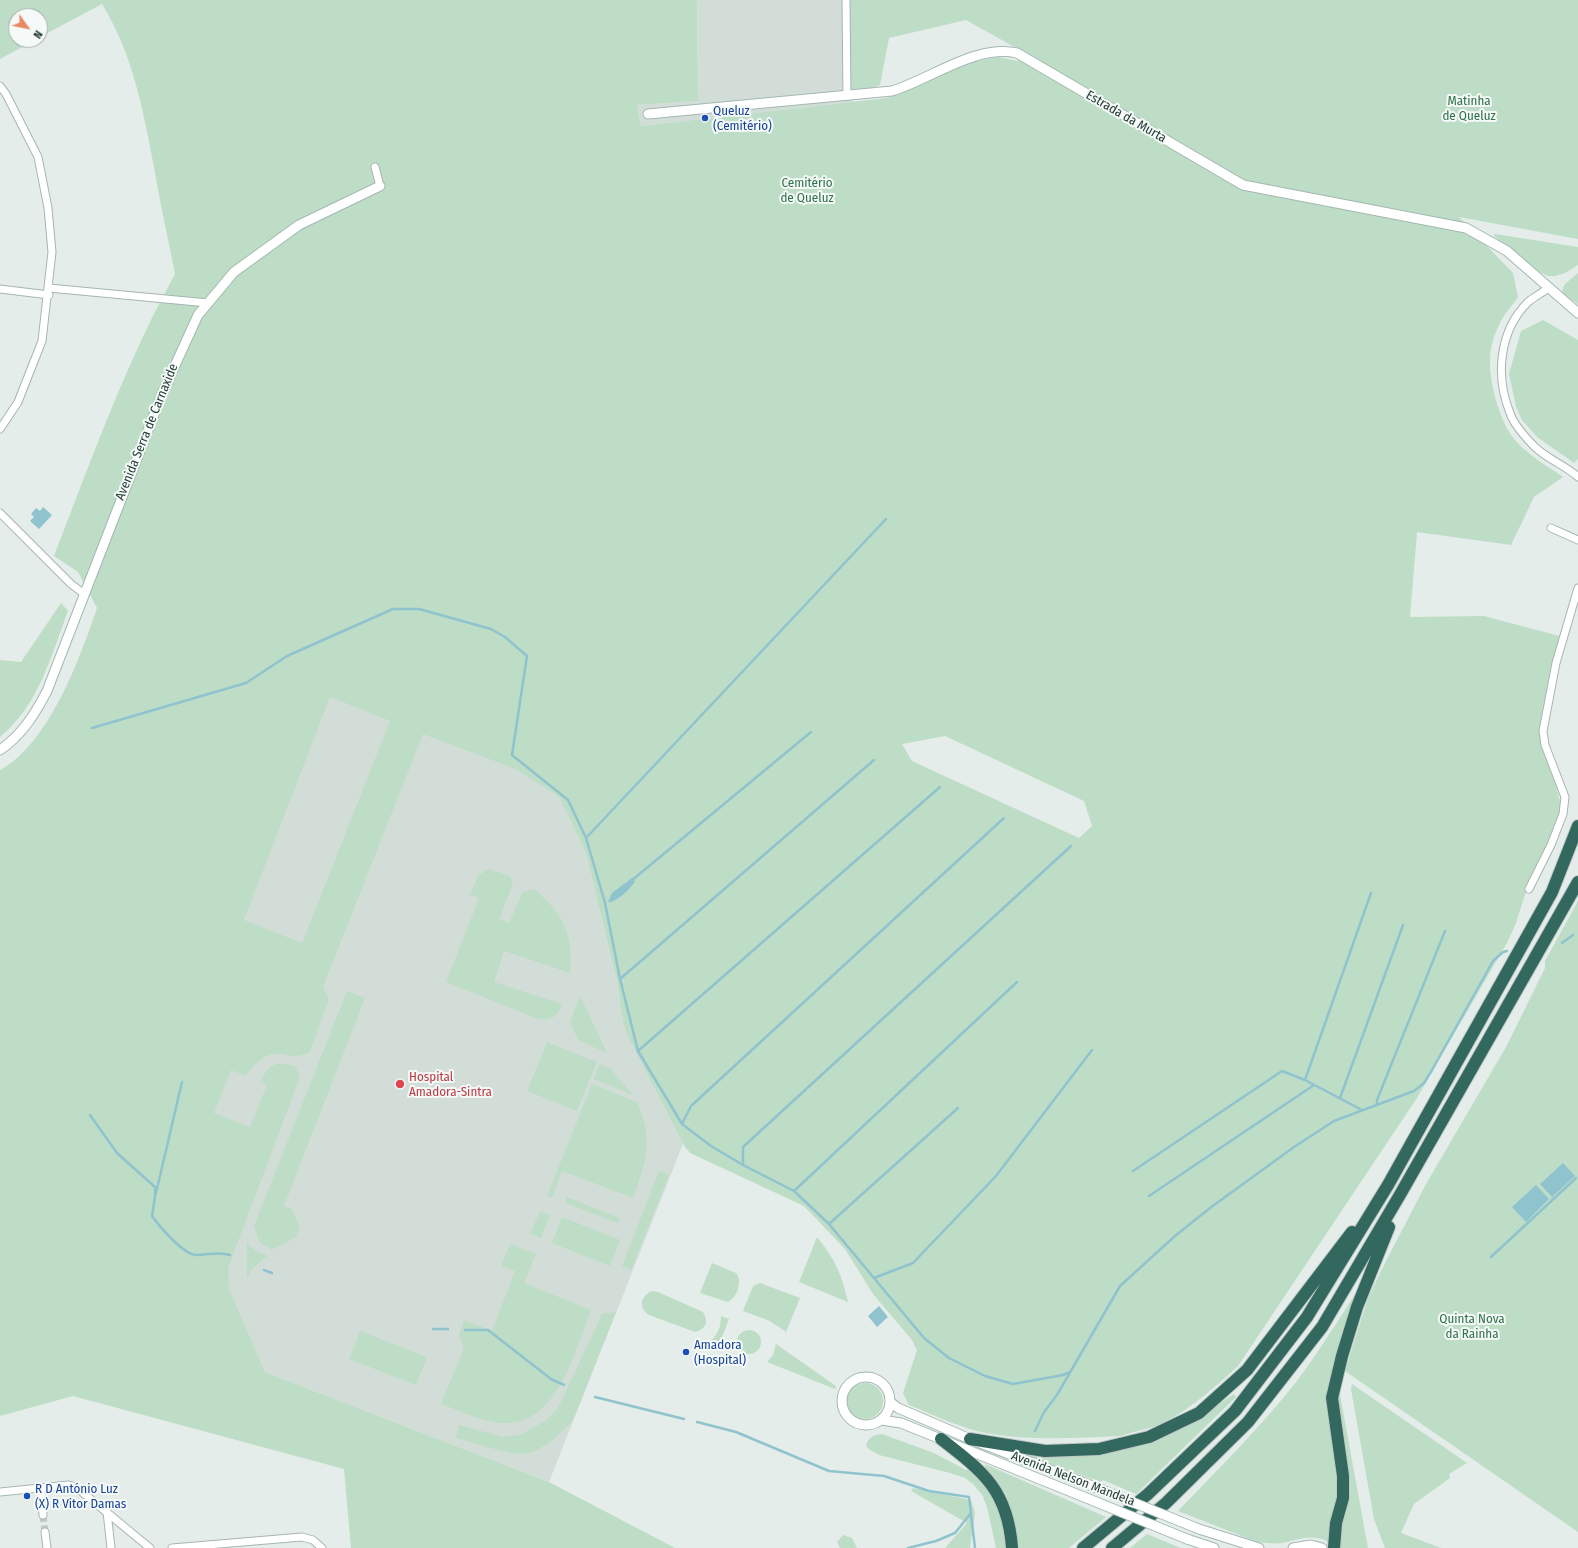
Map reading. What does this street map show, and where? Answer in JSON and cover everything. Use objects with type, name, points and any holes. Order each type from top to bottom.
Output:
[{"type":"highway","points":[[1083,1548],[1148,1494],[1235,1411],[1307,1317],[1388,1185],[1552,892],[1578,826]]},
{"type":"highway","points":[[1568,898],[1578,873]]},
{"type":"highway","points":[[1112,1548],[1166,1503],[1248,1422],[1322,1327],[1401,1194],[1578,882]]},
{"type":"highway","points":[[970,1439],[1045,1451],[1099,1449],[1150,1437],[1199,1413],[1247,1370],[1307,1288],[1388,1185]]},
{"type":"highway","points":[[1334,1548],[1336,1523],[1343,1498],[1343,1476],[1332,1398],[1342,1356],[1357,1308],[1401,1194]]},
{"type":"highway","points":[[941,1439],[975,1464],[993,1486],[1006,1511],[1012,1548]]},
{"type":"street","points":[[846,0],[847,96]]},
{"type":"street","name":"Estrada da Murta","points":[[648,114],[892,91],[903,88],[985,52],[1005,51],[1017,54],[1243,185],[1466,228],[1507,251],[1578,313]]},
{"type":"street","points":[[0,86],[6,94],[38,158],[48,208],[52,252],[49,292],[42,340],[18,402],[0,429]]},
{"type":"street","points":[[375,167],[380,186]]},
{"type":"street","name":"Avenida Serra de Carnaxide","points":[[0,750],[24,729],[37,710],[47,691],[83,593],[162,394],[198,315],[234,272],[299,225],[380,186]]},
{"type":"street","points":[[1548,288],[1528,302],[1515,319],[1506,336],[1501,370],[1510,413],[1516,425],[1536,448],[1578,476]]},
{"type":"street","points":[[0,289],[208,303]]},
{"type":"street","points":[[0,513],[71,584],[83,593]]},
{"type":"street","points":[[1551,528],[1578,540]]},
{"type":"street","points":[[1529,889],[1551,845],[1563,814],[1565,797],[1545,745],[1543,731],[1556,663],[1577,591]]},
{"type":"street","points":[[863,1377],[879,1381],[887,1390],[890,1402],[886,1415],[881,1420],[864,1426],[856,1424],[848,1418],[841,1403],[843,1392],[848,1384],[863,1377]]},
{"type":"street","name":"Avenida Nelson Mandela","points":[[890,1402],[898,1408],[970,1439],[1199,1529],[1259,1548]]},
{"type":"street","name":"Avenida Nelson Mandela","points":[[881,1420],[901,1423],[1187,1539],[1214,1548]]},
{"type":"street","points":[[0,1492],[69,1486],[76,1487],[150,1548]]},
{"type":"street","points":[[41,1488],[43,1515]]},
{"type":"street","points":[[107,1512],[111,1548]]},
{"type":"street","points":[[45,1532],[47,1548]]},
{"type":"street","points":[[172,1548],[302,1536],[313,1540],[322,1548]]},
{"type":"street","points":[[1293,1548],[1311,1545],[1322,1548]]},
{"type":"shaded area","points":[[697,0],[850,0],[850,89],[853,102],[641,126],[637,105],[698,101]]},
{"type":"shaded area","name":"Hospital Amadora-Sintra","points":[[305,687],[515,769],[559,797],[586,853],[617,982],[623,1023],[629,1039],[683,1144],[549,1482],[265,1372],[66,1292]]},
{"type":"green space","points":[[0,0],[697,0],[698,101],[637,105],[641,126],[887,98],[972,62],[998,57],[1017,61],[1027,54],[966,20],[889,38],[880,85],[847,96],[850,88],[850,0],[1578,0],[1578,239],[1459,217],[1513,273],[1518,297],[1505,314],[1497,329],[1490,355],[1491,379],[1500,413],[1515,440],[1526,451],[1563,477],[1534,497],[1511,545],[1417,532],[1410,617],[1484,616],[1563,637],[1543,731],[1563,814],[1530,879],[1516,923],[1508,941],[1417,1098],[1238,1366],[1186,1409],[1167,1421],[1156,1426],[1121,1436],[1036,1438],[1003,1436],[976,1431],[909,1405],[903,1393],[917,1350],[912,1340],[873,1294],[845,1249],[804,1206],[690,1153],[683,1144],[629,1039],[623,1023],[617,982],[586,853],[559,797],[515,769],[423,734],[323,987],[329,999],[310,1052],[292,1056],[272,1054],[256,1064],[246,1076],[231,1070],[214,1113],[250,1127],[267,1085],[260,1082],[266,1071],[273,1065],[282,1063],[295,1066],[300,1077],[228,1268],[229,1289],[265,1372],[549,1482],[675,1548],[351,1548],[344,1469],[73,1396],[0,1416],[0,770],[18,758],[33,741],[48,720],[82,651],[97,608],[78,572],[54,556],[124,378],[175,274],[146,124],[136,83],[122,43],[102,4],[48,33],[48,8],[8,8],[8,48],[20,48],[0,59]],"holes":[[[330,697],[390,721],[302,943],[244,920]],[[945,736],[1084,801],[1092,826],[1079,838],[912,761],[902,744]]]},
{"type":"green space","points":[[1495,234],[1578,247],[1578,265],[1565,273],[1555,276],[1548,276],[1541,273],[1494,236]]},
{"type":"green space","points":[[1578,273],[1578,304],[1563,294],[1562,290],[1565,284]]},
{"type":"green space","points":[[1543,320],[1578,340],[1578,459],[1574,463],[1537,437],[1522,420],[1516,407],[1509,374],[1521,331]]},
{"type":"green space","points":[[61,603],[68,611],[42,679],[25,710],[0,737],[0,660],[21,662]]},
{"type":"green space","points":[[489,869],[510,876],[513,884],[499,919],[509,923],[522,893],[534,889],[552,907],[564,926],[570,947],[570,973],[504,951],[494,982],[562,1004],[556,1015],[550,1019],[538,1019],[446,982],[479,898],[470,895],[478,875]]},
{"type":"green space","name":"Quinta Nova da Rainha","points":[[1578,901],[1578,1532],[1345,1371],[1368,1298],[1385,1263],[1426,1184],[1506,1047],[1545,968],[1545,961]]},
{"type":"green space","points":[[347,991],[365,998],[284,1206],[292,1209],[300,1227],[295,1238],[271,1250],[259,1241],[254,1226]]},
{"type":"green space","points":[[580,996],[607,1053],[578,1040],[570,1022]]},
{"type":"green space","points":[[547,1042],[597,1062],[577,1111],[527,1091]]},
{"type":"green space","points":[[600,1064],[610,1068],[633,1095],[593,1079]]},
{"type":"green space","points":[[592,1084],[637,1102],[642,1115],[647,1139],[646,1150],[642,1173],[633,1198],[562,1171],[552,1198],[547,1196]]},
{"type":"green space","points":[[659,1171],[669,1175],[631,1270],[622,1266]]},
{"type":"green space","points":[[567,1197],[620,1218],[618,1223],[565,1203]]},
{"type":"green space","points":[[540,1211],[550,1215],[541,1238],[530,1234]]},
{"type":"green space","points":[[562,1217],[620,1240],[610,1266],[552,1243]]},
{"type":"green space","points":[[817,1237],[829,1253],[837,1268],[848,1302],[799,1282]]},
{"type":"green space","points":[[247,1243],[256,1251],[267,1256],[253,1268],[247,1278]]},
{"type":"green space","points":[[510,1244],[536,1254],[524,1283],[591,1310],[569,1367],[559,1387],[547,1403],[532,1416],[515,1422],[493,1422],[474,1417],[441,1404],[463,1351],[463,1345],[459,1335],[464,1320],[492,1331],[515,1271],[501,1266]]},
{"type":"green space","points":[[712,1263],[736,1273],[738,1276],[738,1289],[734,1297],[728,1302],[700,1293]]},
{"type":"green space","points":[[1364,1280],[1330,1388],[1339,1486],[1328,1542],[1322,1539],[1311,1538],[1282,1543],[1257,1542],[1178,1511],[1252,1434],[1293,1386],[1321,1347]]},
{"type":"green space","points":[[760,1283],[800,1298],[786,1332],[770,1321],[743,1311],[753,1286]]},
{"type":"green space","points":[[652,1291],[658,1292],[703,1312],[706,1319],[704,1327],[695,1332],[649,1315],[643,1309],[642,1302],[645,1296]]},
{"type":"green space","points":[[616,1312],[573,1420],[551,1441],[538,1449],[523,1454],[518,1454],[501,1451],[456,1438],[459,1425],[503,1437],[520,1435],[545,1421],[558,1408],[602,1314]]},
{"type":"green space","points":[[721,1316],[729,1319],[722,1337],[722,1346],[710,1342],[718,1330]]},
{"type":"green space","points":[[749,1330],[758,1333],[761,1342],[758,1351],[749,1354],[740,1351],[737,1342],[740,1333]]},
{"type":"green space","points":[[360,1331],[427,1357],[416,1385],[349,1359]]},
{"type":"green space","points":[[776,1344],[836,1386],[835,1389],[767,1362],[773,1355]]},
{"type":"green space","points":[[869,1383],[878,1388],[882,1394],[882,1408],[878,1414],[869,1419],[861,1419],[852,1414],[848,1408],[847,1397],[852,1388],[858,1384]]},
{"type":"green space","points":[[1352,1384],[1467,1463],[1449,1474],[1450,1478],[1414,1504],[1401,1533],[1441,1548],[1385,1548],[1374,1519],[1351,1389]]},
{"type":"green space","points":[[1339,1389],[1368,1548],[1339,1548],[1336,1393]]},
{"type":"green space","points":[[1234,1394],[1236,1397],[1136,1494],[1103,1480],[1101,1482],[1025,1455],[1021,1451],[1055,1455],[1186,1426]]},
{"type":"green space","points":[[882,1434],[934,1453],[966,1470],[970,1469],[991,1496],[996,1505],[1000,1514],[1005,1535],[1006,1548],[996,1548],[988,1511],[983,1496],[973,1484],[965,1478],[950,1473],[879,1455],[866,1446],[868,1440],[872,1437]]},
{"type":"green space","points":[[985,1464],[1106,1517],[1069,1548],[1016,1548],[1016,1533],[1006,1494],[986,1469]]},
{"type":"green space","points":[[913,1488],[971,1500],[975,1513],[970,1548],[945,1548],[967,1523],[911,1491]]},
{"type":"green space","points":[[1147,1534],[1178,1547],[1181,1548],[1130,1548]]},
{"type":"green space","points":[[843,1535],[852,1538],[857,1548],[840,1548],[837,1542]]},
{"type":"water","points":[[43,507],[52,515],[39,529],[30,521],[34,517],[31,514],[36,508],[40,511]]},
{"type":"water","points":[[632,878],[635,881],[634,884],[627,891],[619,898],[608,902],[612,893]]},
{"type":"water","points":[[1563,1163],[1575,1176],[1552,1197],[1540,1184]]},
{"type":"water","points":[[1536,1185],[1549,1199],[1526,1222],[1512,1207]]},
{"type":"water","points":[[879,1306],[888,1317],[877,1327],[868,1316]]},
{"type":"waterway","points":[[586,838],[886,519]]},
{"type":"waterway","points":[[92,728],[246,683],[287,656],[393,609],[419,609],[491,629],[505,637],[527,656],[512,755],[568,800],[586,838],[605,903],[620,979],[638,1051],[682,1124],[711,1146],[743,1165],[794,1191],[829,1224],[924,1338],[949,1358],[985,1376],[1013,1384],[1063,1375],[1070,1372]]},
{"type":"waterway","points":[[631,881],[811,732]]},
{"type":"waterway","points":[[620,979],[874,760]]},
{"type":"waterway","points":[[638,1051],[940,787]]},
{"type":"waterway","points":[[682,1124],[691,1106],[1004,818]]},
{"type":"waterway","points":[[743,1165],[743,1147],[1071,846]]},
{"type":"waterway","points":[[1362,1110],[1305,1080],[1371,893]]},
{"type":"waterway","points":[[1340,1098],[1403,925]]},
{"type":"waterway","points":[[1377,1105],[1377,1100],[1445,931]]},
{"type":"waterway","points":[[1562,943],[1573,935]]},
{"type":"waterway","points":[[1035,1431],[1044,1412],[1057,1395],[1120,1286],[1175,1236],[1210,1208],[1294,1147],[1334,1121],[1414,1091],[1424,1083],[1493,961],[1503,952],[1507,951]]},
{"type":"waterway","points":[[794,1191],[1017,982]]},
{"type":"waterway","points":[[874,1278],[913,1263],[996,1176],[1092,1050]]},
{"type":"waterway","points":[[1133,1171],[1282,1071],[1305,1080]]},
{"type":"waterway","points":[[156,1193],[182,1082]]},
{"type":"waterway","points":[[1149,1196],[1314,1085]]},
{"type":"waterway","points":[[829,1224],[958,1108]]},
{"type":"waterway","points":[[90,1115],[117,1153],[155,1187],[152,1216],[172,1239],[191,1254],[221,1253],[230,1255]]},
{"type":"waterway","points":[[1491,1257],[1576,1178]]},
{"type":"waterway","points":[[264,1270],[272,1273]]},
{"type":"waterway","points":[[433,1329],[448,1329]]},
{"type":"waterway","points":[[465,1330],[488,1330],[551,1379],[564,1385]]},
{"type":"waterway","points":[[595,1397],[684,1419]]},
{"type":"waterway","points":[[697,1422],[736,1432],[829,1471],[884,1476],[929,1491],[969,1497],[975,1548]]},
{"type":"waterway","points":[[908,1548],[936,1541],[955,1533],[971,1513]]},
{"type":"tunnel","points":[[43,1515],[45,1532]]},
{"type":"place","name":"Queluz (Cemitério)","points":[[705,118]]},
{"type":"place","name":"Hospital Amadora-Sintra","points":[[400,1084]]},
{"type":"place","name":"Amadora (Hospital)","points":[[686,1352]]},
{"type":"place","name":"R D António Luz (X) R Vitor Damas","points":[[27,1496]]},
{"type":"park label","name":"Matinha de Queluz","points":[[1469,108]]},
{"type":"park label","name":"Cemitério de Queluz","points":[[807,190]]}]
